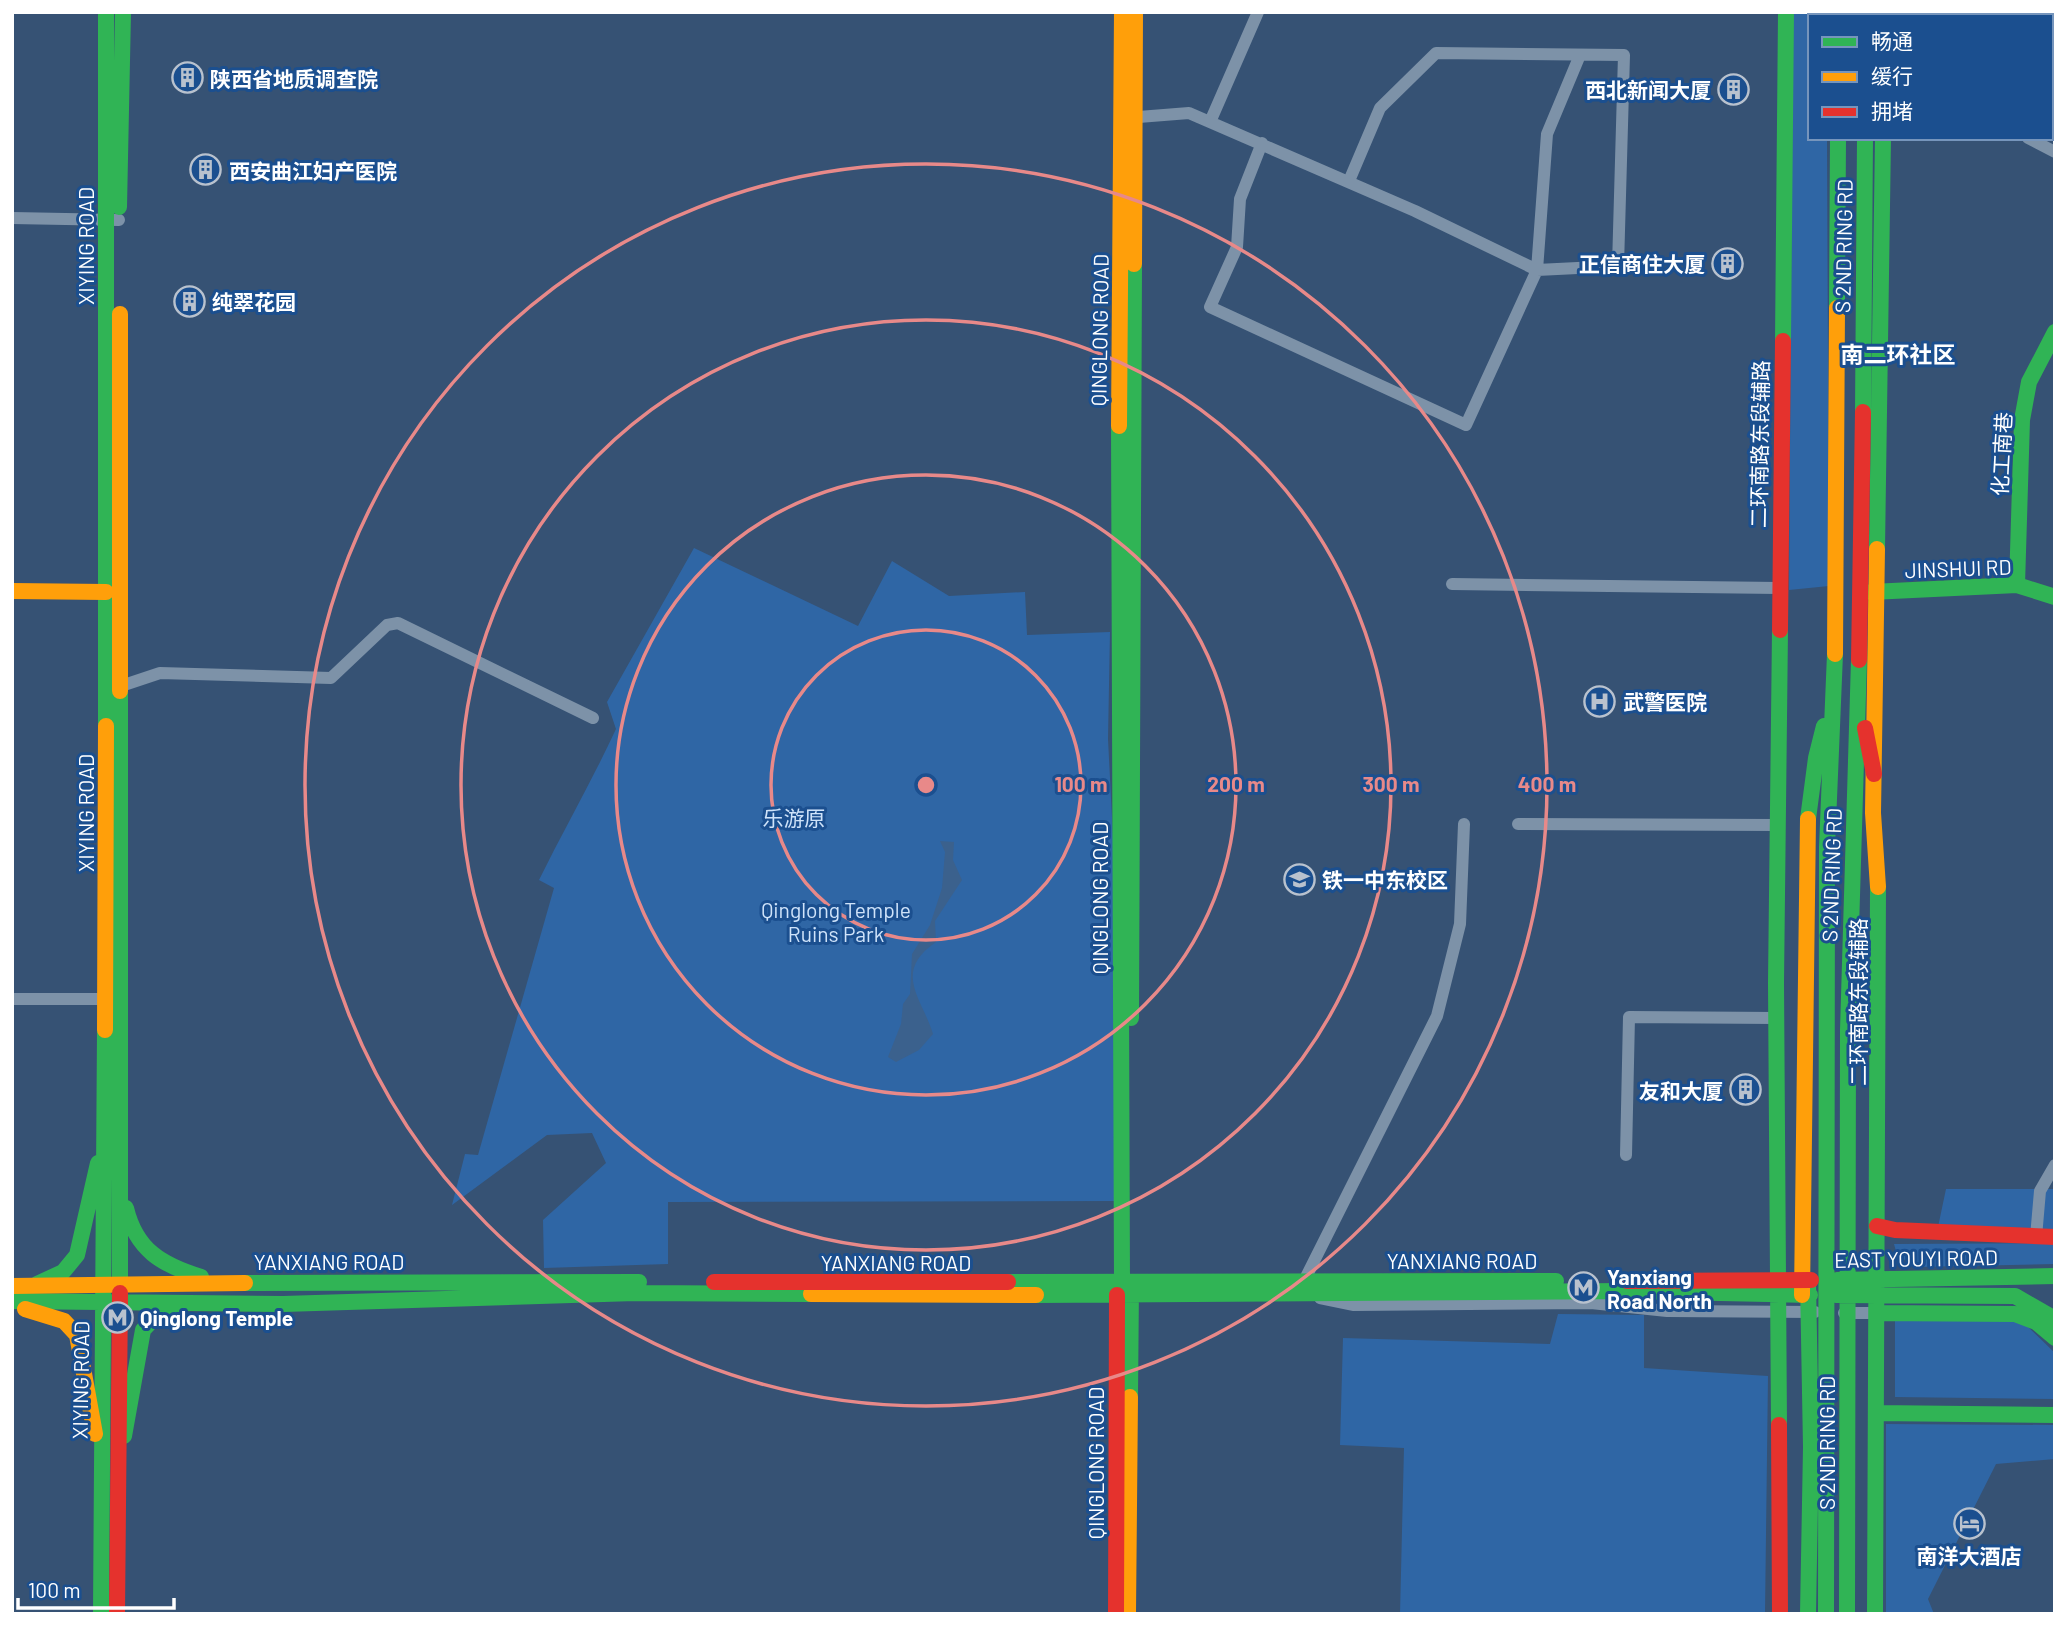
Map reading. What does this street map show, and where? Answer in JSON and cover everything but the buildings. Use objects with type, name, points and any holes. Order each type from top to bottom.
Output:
[{"type":"main road","name":"XIYING ROAD","points":[[106,12],[113,220],[121,687],[121,1301],[117,1614]]},
{"type":"main road","name":"XIYING ROAD","points":[[101,1614],[107,592],[113,220],[123,12]]},
{"type":"main road","name":"QINGLONG ROAD","points":[[1122,12],[1128,118]]},
{"type":"main road","name":"QINGLONG ROAD","points":[[1128,1614],[1119,427],[1128,118],[1135,12]]},
{"type":"main road","name":"二环南路东段辅路","points":[[1780,1614],[1776,1018],[1786,12]]},
{"type":"main road","name":"S 2ND RING RD","points":[[1826,1614],[1827,847],[1835,686],[1838,140]]},
{"type":"main road","name":"S 2ND RING RD","points":[[1847,1614],[1848,1030],[1861,592],[1865,140]]},
{"type":"main road","name":"二环南路东段辅路","points":[[1875,1614],[1880,923],[1873,813],[1883,140]]},
{"type":"main road","name":"化工南巷","points":[[2017,585],[2022,420],[2029,382],[2053,339]]},
{"type":"main road","name":"JINSHUI RD","points":[[1861,592],[2017,585],[2055,597]]},
{"type":"main road","points":[[12,592],[107,592]]},
{"type":"main road","points":[[1802,1614],[1807,828],[1816,758],[1835,686]]},
{"type":"main road","points":[[1857,686],[1874,774]]},
{"type":"main road","points":[[1848,1030],[1857,1115],[1861,1206],[1858,1614]]},
{"type":"main road","points":[[1808,1614],[1811,1447],[1809,1173],[1811,1135],[1826,1079]]},
{"type":"main road","points":[[19,1286],[54,1277],[82,1249],[89,1194],[102,1151]]},
{"type":"main road","points":[[121,1181],[131,1231],[149,1256],[170,1268],[223,1283]]},
{"type":"main road","points":[[1877,1226],[1895,1230],[2055,1237]]},
{"type":"main road","name":"EAST YOUYI ROAD","points":[[1779,1296],[2055,1276]]},
{"type":"main road","points":[[2016,1277],[2040,1282],[2055,1291]]},
{"type":"main road","name":"YANXIANG ROAD","points":[[12,1301],[101,1294],[121,1283],[1125,1289]]},
{"type":"main road","name":"YANXIANG ROAD","points":[[19,1286],[101,1294],[121,1301],[283,1304],[635,1293],[1303,1288],[1779,1296]]},
{"type":"main road","points":[[1877,1287],[2015,1296],[2055,1319]]},
{"type":"main road","name":"QINGLONG ROAD","points":[[1116,1614],[1125,1289]]},
{"type":"main road","points":[[117,1465],[134,1391],[140,1332],[148,1321],[163,1312],[199,1302]]},
{"type":"main road","points":[[12,1307],[55,1316],[69,1323],[79,1336],[100,1465]]},
{"type":"main road","points":[[1877,1313],[2015,1314],[2036,1322],[2055,1339]]},
{"type":"main road","points":[[1875,1413],[2055,1415]]},
{"type":"street","points":[[1210,121],[1258,12]]},
{"type":"street","points":[[1128,118],[1189,113],[1349,181],[1537,270],[1618,266],[1624,55],[1436,53],[1380,108],[1349,181]]},
{"type":"street","points":[[1262,143],[1240,199],[1237,247],[1210,307],[1466,425],[1537,270],[1547,134],[1580,55]]},
{"type":"street","points":[[2032,140],[2055,152]]},
{"type":"street","points":[[12,218],[113,220]]},
{"type":"street","points":[[1452,583],[1779,589]]},
{"type":"street","points":[[121,687],[160,673],[331,678],[387,625],[398,623],[593,718]]},
{"type":"street","points":[[1464,824],[1460,923],[1437,1016],[1303,1288],[1354,1305],[1591,1303],[1667,1311],[1779,1296],[1802,1296],[1877,1313]]},
{"type":"street","points":[[1518,824],[1777,825]]},
{"type":"street","points":[[12,999],[106,999]]},
{"type":"street","points":[[1626,1156],[1629,1017],[1776,1018]]},
{"type":"street","points":[[2036,1237],[2040,1191],[2055,1165]]},
{"type":"green space","points":[[1793,12],[1826,12],[1808,14],[1808,140],[1827,140],[1829,586],[1789,590]]},
{"type":"green space","name":"Qinglong Temple Ruins Park","points":[[694,548],[858,626],[892,561],[949,596],[1025,592],[1027,635],[1110,632],[1108,739],[1118,935],[1114,1201],[668,1202],[668,1264],[544,1268],[543,1220],[606,1163],[592,1133],[547,1135],[452,1205],[465,1154],[478,1155],[554,888],[539,880],[616,729],[607,702]]},
{"type":"green space","points":[[1946,1189],[2055,1189],[2055,1230],[1938,1227]]},
{"type":"green space","points":[[2055,1243],[2055,1264],[1916,1267],[1897,1255],[1894,1244]]},
{"type":"green space","points":[[1977,1311],[2025,1324],[2055,1353],[2055,1399],[1895,1397],[1895,1314]]},
{"type":"green space","points":[[1558,1314],[1644,1315],[1644,1368],[1768,1376],[1765,1614],[1400,1614],[1404,1448],[1340,1445],[1343,1338],[1550,1344]]},
{"type":"green space","points":[[1886,1424],[2055,1425],[2055,1459],[1996,1464],[1928,1599],[1934,1614],[1886,1614]]},
{"type":"shaded area","points":[[940,841],[954,842],[953,860],[962,880],[935,921],[936,942],[915,964],[914,986],[933,1034],[919,1050],[896,1062],[888,1057],[901,1024],[903,1004],[910,994],[912,954],[930,925],[942,888],[945,852]]},
{"type":"traffic: fast","points":[[106,12],[106,726]]},
{"type":"traffic: fast","points":[[119,207],[123,12]]},
{"type":"traffic: fast","points":[[1783,341],[1786,12]]},
{"type":"traffic: fast","points":[[1837,308],[1838,140]]},
{"type":"traffic: fast","points":[[1863,412],[1865,140]]},
{"type":"traffic: fast","points":[[1877,549],[1883,140]]},
{"type":"traffic: fast","points":[[1131,1018],[1134,264]]},
{"type":"traffic: fast","points":[[2017,585],[2022,420],[2029,382],[2055,332]]},
{"type":"traffic: fast","points":[[1117,1295],[1122,1283],[1119,426]]},
{"type":"traffic: fast","points":[[1871,592],[2017,585],[2055,597]]},
{"type":"traffic: fast","points":[[1779,1425],[1776,983],[1780,630]]},
{"type":"traffic: fast","points":[[1826,1614],[1827,847],[1835,654]]},
{"type":"traffic: fast","points":[[1847,1614],[1848,1030],[1859,660]]},
{"type":"traffic: fast","points":[[120,691],[120,1293]]},
{"type":"traffic: fast","points":[[1808,819],[1816,758],[1824,726]]},
{"type":"traffic: fast","points":[[1875,1614],[1878,887]]},
{"type":"traffic: fast","points":[[101,1614],[105,1030]]},
{"type":"traffic: fast","points":[[37,1284],[63,1272],[77,1255],[98,1163]]},
{"type":"traffic: fast","points":[[126,1208],[136,1235],[153,1254],[174,1267],[201,1277]]},
{"type":"traffic: fast","points":[[1837,1280],[2055,1276]]},
{"type":"traffic: fast","points":[[1008,1282],[1556,1281]]},
{"type":"traffic: fast","points":[[245,1283],[639,1282]]},
{"type":"traffic: fast","points":[[1808,1282],[1811,1447],[1808,1614]]},
{"type":"traffic: fast","points":[[1130,1397],[1131,1285]]},
{"type":"traffic: fast","points":[[1036,1295],[1625,1291],[1810,1295]]},
{"type":"traffic: fast","points":[[12,1301],[283,1304],[635,1293],[811,1294]]},
{"type":"traffic: fast","points":[[1836,1295],[2015,1296],[2055,1319]]},
{"type":"traffic: fast","points":[[124,1436],[143,1330],[156,1316],[182,1306]]},
{"type":"traffic: fast","points":[[1877,1313],[2015,1314],[2036,1322],[2055,1338]]},
{"type":"traffic: fast","points":[[1876,1413],[2055,1415]]},
{"type":"traffic: slow","points":[[1119,426],[1122,12]]},
{"type":"traffic: slow","points":[[1134,264],[1135,12]]},
{"type":"traffic: slow","points":[[1835,654],[1837,308]]},
{"type":"traffic: slow","points":[[120,314],[120,691]]},
{"type":"traffic: slow","points":[[1877,549],[1873,813],[1878,887]]},
{"type":"traffic: slow","points":[[12,591],[106,592]]},
{"type":"traffic: slow","points":[[105,1030],[106,726]]},
{"type":"traffic: slow","points":[[1802,1295],[1808,819]]},
{"type":"traffic: slow","points":[[12,1286],[245,1283]]},
{"type":"traffic: slow","points":[[811,1294],[1036,1295]]},
{"type":"traffic: slow","points":[[25,1309],[64,1321],[77,1335],[95,1434]]},
{"type":"traffic: slow","points":[[1128,1614],[1130,1397]]},
{"type":"traffic: jam","points":[[1780,630],[1783,341]]},
{"type":"traffic: jam","points":[[1859,660],[1863,412]]},
{"type":"traffic: jam","points":[[1865,728],[1874,774]]},
{"type":"traffic: jam","points":[[1877,1226],[1895,1230],[2055,1237]]},
{"type":"traffic: jam","points":[[1627,1281],[1811,1280]]},
{"type":"traffic: jam","points":[[714,1282],[1008,1282]]},
{"type":"traffic: jam","points":[[117,1614],[120,1293]]},
{"type":"traffic: jam","points":[[1116,1614],[1117,1295]]},
{"type":"traffic: jam","points":[[1779,1425],[1780,1614]]},
{"type":"place","name":"陕西省地质调查院","points":[[187,78]]},
{"type":"place","name":"西北新闻大厦","points":[[1734,89]]},
{"type":"place","name":"西安曲江妇产医院","points":[[206,170]]},
{"type":"place","name":"正信商住大厦","points":[[1728,263]]},
{"type":"place","name":"纯翠花园","points":[[189,301]]},
{"type":"place","name":"武警医院","points":[[1600,701]]},
{"type":"place","name":"铁一中东校区","points":[[1299,879]]},
{"type":"place","name":"友和大厦","points":[[1746,1090]]},
{"type":"place","name":"Yanxiang Road North","points":[[1584,1288]]},
{"type":"place","name":"Qinglong Temple","points":[[117,1317]]},
{"type":"place","name":"南洋大酒店","points":[[1969,1523]]},
{"type":"district","name":"南二环社区","points":[[1898,354]]},
{"type":"park label","name":"乐游原","points":[[794,817]]}]
